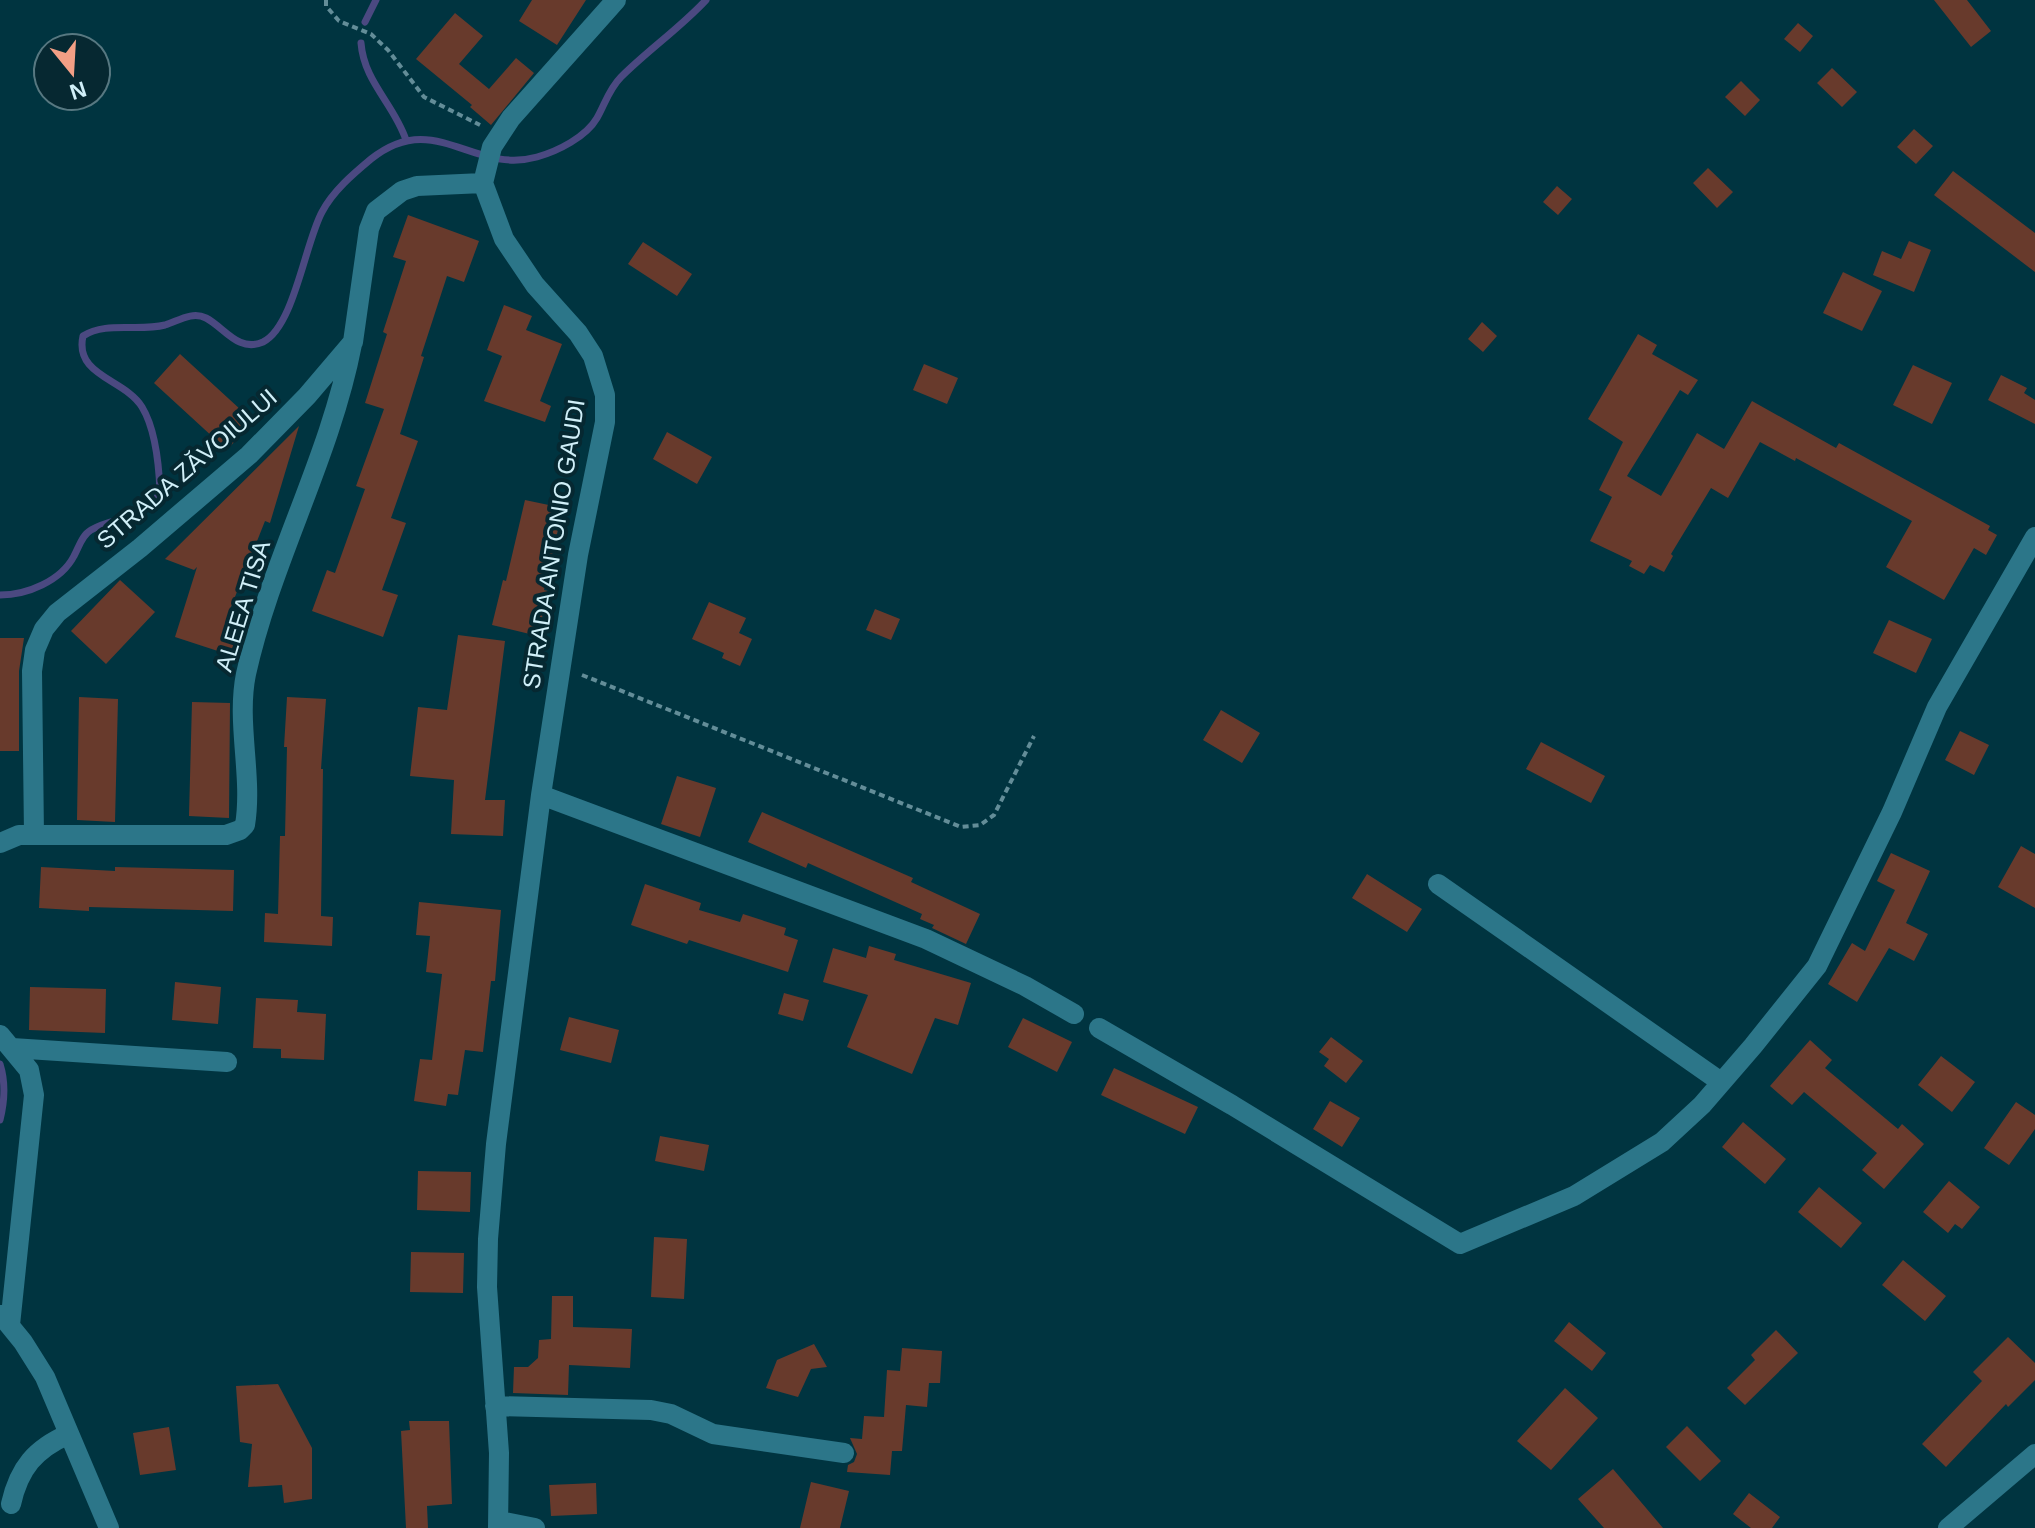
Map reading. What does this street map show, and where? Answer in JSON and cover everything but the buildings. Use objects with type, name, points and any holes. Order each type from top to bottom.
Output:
[{"type":"street","points":[[353,342],[369,229],[376,211],[389,199],[417,186],[448,182],[491,159],[511,118],[616,0]]},
{"type":"street","name":"STRADA ANTONIO GAUDI","points":[[491,159],[504,239],[535,285],[578,333],[593,356],[605,395],[605,422],[578,555],[541,795],[496,1144],[488,1239],[489,1335],[500,1476],[498,1524],[535,1528]]},
{"type":"street","name":"STRADA ZĂVOIULUI","points":[[34,835],[32,671],[35,650],[44,629],[57,613],[140,548],[249,455],[307,396],[353,342]]},
{"type":"street","name":"ALEEA TISA","points":[[34,835],[226,835],[245,825],[245,678],[263,615],[333,418],[353,342]]},
{"type":"street","points":[[1099,1028],[1460,1244],[1574,1196],[1662,1142],[1702,1105],[1817,966],[1892,812],[1937,707],[2035,537]]},
{"type":"street","points":[[541,795],[926,939],[1025,986],[1074,1014]]},
{"type":"street","points":[[0,843],[19,835],[34,835]]},
{"type":"street","points":[[1438,884],[1721,1082]]},
{"type":"street","points":[[6,1042],[227,1062]]},
{"type":"street","points":[[6,1042],[29,1070],[34,1095],[5,1319],[35,1359],[109,1528]]},
{"type":"street","points":[[495,1406],[651,1410],[671,1414],[713,1434],[844,1453]]},
{"type":"street","points":[[11,1504],[15,1485],[28,1463],[47,1444],[69,1434]]},
{"type":"street","points":[[1948,1528],[2035,1454]]},
{"type":"path","points":[[326,0],[326,6],[339,21],[371,34],[388,50],[424,97],[472,121],[491,159]]},
{"type":"path","points":[[561,666],[961,827],[980,825],[994,815],[1034,736]]},
{"type":"waterway","points":[[365,22],[376,0]]},
{"type":"waterway","points":[[0,595],[32,589],[52,579],[68,565],[88,532],[139,513],[154,502],[160,492],[156,448],[147,416],[134,398],[93,369],[82,349],[83,336],[102,329],[155,327],[185,317],[201,316],[239,342],[263,342],[283,320],[322,212],[344,183],[371,159],[394,145],[415,140],[435,141],[493,158],[514,160],[537,157],[562,147],[592,125],[621,77],[706,0]]},
{"type":"waterway","points":[[361,43],[373,81],[406,140]]},
{"type":"waterway","points":[[0,1064],[4,1092],[0,1120]]}]
